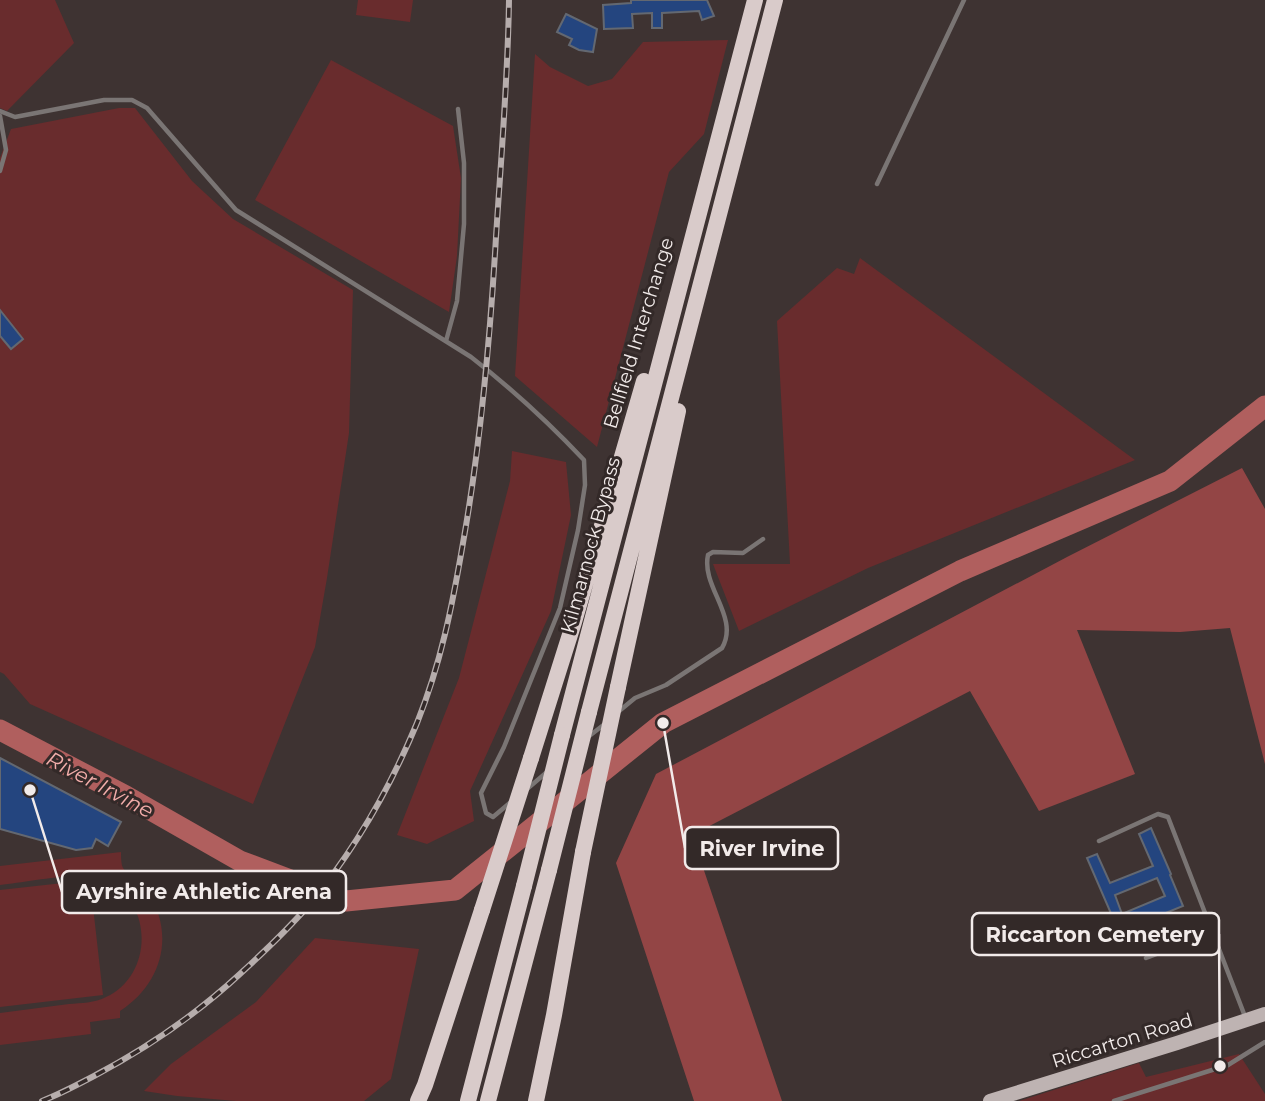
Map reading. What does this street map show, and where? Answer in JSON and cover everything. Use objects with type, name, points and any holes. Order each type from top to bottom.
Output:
[{"type":"highway","name":"Kilmarnock Bypass","points":[[468,1101],[755,0]]},
{"type":"highway","name":"Kilmarnock Bypass","points":[[488,1101],[775,0]]},
{"type":"highway","name":"Bellfield Interchange","points":[[418,1101],[574,622],[646,377],[709,179]]},
{"type":"highway","points":[[536,1101],[583,852],[727,183]]},
{"type":"main road","name":"Riccarton Road","points":[[990,1101],[1265,1014]]},
{"type":"lane","points":[[877,184],[964,0]]},
{"type":"lane","points":[[0,171],[6,150],[0,113],[15,117],[104,100],[132,100],[147,108],[236,210],[471,357],[495,375],[564,439],[584,460],[585,485],[578,530],[560,608],[504,747],[481,793],[486,813],[493,817],[564,758]]},
{"type":"lane","points":[[446,341],[457,301],[464,225],[464,163],[458,109]]},
{"type":"lane","points":[[574,749],[635,698],[666,685],[722,648],[727,639],[728,627],[708,574],[708,555],[713,552],[743,553],[763,539]]},
{"type":"lane","points":[[1099,841],[1158,814],[1168,817],[1247,1020]]},
{"type":"lane","points":[[1146,958],[1213,933]]},
{"type":"lane","points":[[1114,1101],[1228,1065],[1265,1042]]},
{"type":"shaded area","points":[[0,0],[55,0],[74,43],[7,111],[0,108]]},
{"type":"shaded area","points":[[358,0],[413,0],[410,22],[356,15]]},
{"type":"shaded area","points":[[728,40],[704,134],[669,172],[597,447],[515,376],[535,54],[550,67],[588,86],[612,79],[643,42]]},
{"type":"shaded area","points":[[331,60],[453,126],[461,178],[457,256],[449,312],[255,200]]},
{"type":"shaded area","points":[[119,108],[135,108],[192,181],[233,219],[353,290],[349,433],[315,647],[253,804],[30,704],[0,672],[0,158],[11,129]]},
{"type":"shaded area","points":[[860,258],[1135,460],[868,568],[739,631],[713,564],[790,564],[777,321],[837,268],[854,274]]},
{"type":"shaded area","points":[[512,451],[566,462],[571,515],[551,611],[470,791],[474,821],[427,844],[397,835],[459,678],[510,481]]},
{"type":"shaded area","points":[[1242,468],[1265,509],[1265,764],[1230,628],[1180,632],[1077,630],[1135,774],[1039,811],[970,691],[692,835],[782,1101],[694,1101],[616,863],[656,774],[1067,557]]},
{"type":"shaded area","points":[[121,852],[123,868],[147,891],[161,924],[162,941],[155,973],[146,987],[120,1011],[120,1018],[90,1022],[91,1034],[0,1045],[0,1013],[93,1002],[121,987],[133,973],[142,939],[133,905],[122,891],[106,881],[68,877],[0,885],[0,866]]},
{"type":"shaded area","points":[[90,880],[103,995],[0,1007],[0,890]]},
{"type":"shaded area","points":[[315,938],[419,949],[391,1079],[364,1101],[236,1101],[144,1091],[171,1064],[256,1002]]},
{"type":"shaded area","points":[[1239,1054],[1265,1094],[1265,1101],[1019,1101],[1139,1063],[1146,1077]]},
{"type":"building","points":[[631,0],[707,0],[714,16],[702,20],[699,11],[662,13],[662,28],[652,28],[652,13],[632,14],[633,28],[604,29],[603,5],[631,3]]},
{"type":"building","points":[[566,14],[597,29],[593,52],[569,45],[572,39],[557,32]]},
{"type":"building","points":[[0,310],[23,339],[11,349],[0,336]]},
{"type":"building","points":[[0,758],[121,822],[108,846],[96,839],[92,848],[76,850],[0,829]]},
{"type":"building","points":[[1151,828],[1183,906],[1119,932],[1087,858],[1097,854],[1110,883],[1153,866],[1139,834]],"holes":[[[1157,878],[1165,896],[1122,914],[1115,895]]]},
{"type":"waterway","name":"River Irvine","points":[[0,730],[126,796],[240,861],[346,901],[455,890],[663,723],[960,571],[1170,481],[1265,406]]},
{"type":"railway","points":[[42,1101],[114,1065],[171,1029],[224,988],[284,932],[309,905],[356,841],[383,795],[417,723],[433,679],[450,612],[480,429],[494,276],[509,0]]},
{"type":"place","name":"River Irvine","points":[[663,723]]},
{"type":"place","name":"Ayrshire Athletic Arena","points":[[30,790]]},
{"type":"place","name":"Riccarton Cemetery","points":[[1220,1066]]}]
